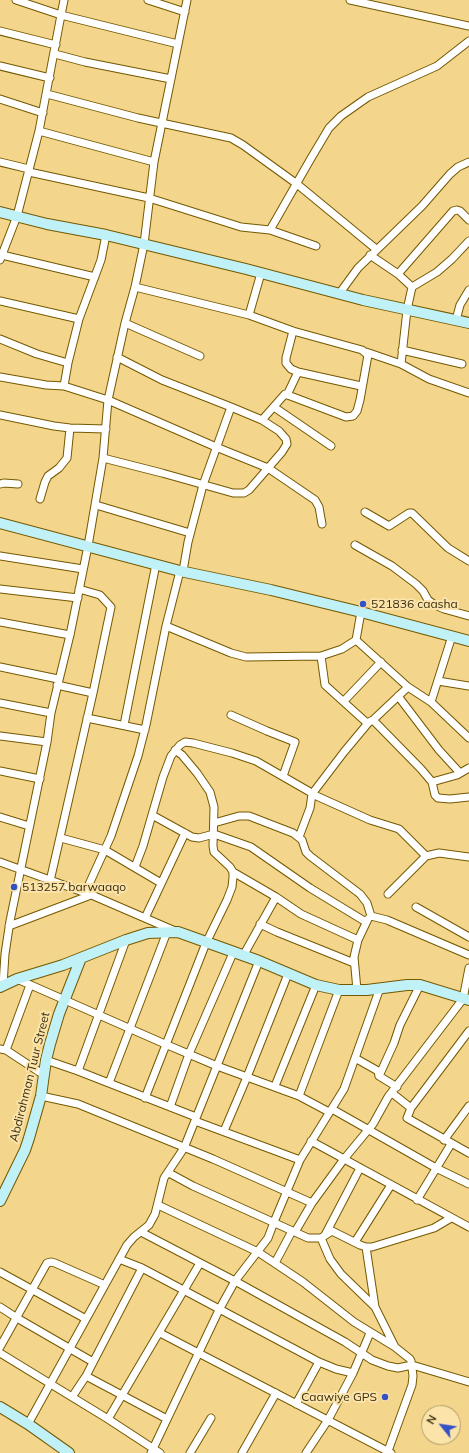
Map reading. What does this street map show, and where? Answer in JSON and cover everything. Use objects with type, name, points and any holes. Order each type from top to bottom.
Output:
[{"type":"street","points":[[16,0],[61,15],[178,44]]},
{"type":"street","points":[[64,0],[55,54],[39,131],[17,216],[1,259],[95,277]]},
{"type":"street","points":[[148,0],[185,12]]},
{"type":"street","points":[[178,932],[148,933],[126,940],[63,965],[17,979],[2,986],[2,953],[40,779],[51,713],[78,598],[96,505],[103,458],[108,400],[144,244],[154,162],[187,0]]},
{"type":"street","points":[[350,0],[469,26]]},
{"type":"street","points":[[0,31],[56,45]]},
{"type":"street","points":[[270,230],[329,128],[341,116],[368,97],[437,66],[469,42]]},
{"type":"street","points":[[55,54],[85,62],[170,79]]},
{"type":"street","points":[[0,66],[50,78]]},
{"type":"street","points":[[47,94],[83,102],[138,118],[231,138],[297,184],[376,249]]},
{"type":"street","points":[[0,100],[43,113]]},
{"type":"street","points":[[39,131],[154,162]]},
{"type":"street","points":[[0,162],[149,198],[241,227],[270,230],[316,246]]},
{"type":"street","points":[[339,294],[358,268],[370,255],[422,206],[458,167],[469,162]]},
{"type":"street","points":[[398,274],[453,211],[457,210],[469,220]]},
{"type":"street","points":[[0,212],[47,224],[106,235],[261,273],[339,294],[469,323]]},
{"type":"street","points":[[64,386],[79,319],[101,260],[106,235]]},
{"type":"street","points":[[401,364],[407,310],[412,287],[437,272],[469,241]]},
{"type":"street","points":[[370,255],[398,274],[412,287]]},
{"type":"street","points":[[249,315],[261,273]]},
{"type":"street","points":[[135,287],[249,315],[293,331],[366,352],[401,364],[429,378],[469,393]]},
{"type":"street","points":[[456,320],[460,305],[469,290]]},
{"type":"street","points":[[0,301],[79,319]]},
{"type":"street","points":[[125,323],[200,356]]},
{"type":"street","points":[[293,331],[286,358],[286,363],[291,369],[298,372],[361,386]]},
{"type":"street","points":[[0,339],[37,354],[68,363]]},
{"type":"street","points":[[402,350],[462,364]]},
{"type":"street","points":[[262,420],[283,395],[287,395],[346,417],[352,417],[357,411],[368,357],[366,352]]},
{"type":"street","points":[[103,458],[168,474],[236,494],[244,493],[249,490],[285,449],[287,444],[286,439],[279,431],[262,420],[162,380],[117,357]]},
{"type":"street","points":[[287,395],[298,372]]},
{"type":"street","points":[[0,377],[46,385],[64,386],[108,400],[268,468],[315,500],[319,506],[322,524]]},
{"type":"street","points":[[274,406],[331,446]]},
{"type":"street","points":[[9,926],[88,894],[138,756],[145,730],[166,626],[190,533],[216,447],[231,407]]},
{"type":"street","points":[[0,415],[54,426],[106,429]]},
{"type":"street","points":[[40,499],[48,476],[59,468],[67,458],[70,428]]},
{"type":"street","points":[[0,484],[18,484]]},
{"type":"street","points":[[96,505],[190,533]]},
{"type":"street","points":[[365,512],[388,526],[409,513],[412,513],[448,548],[469,561]]},
{"type":"street","points":[[0,523],[181,571],[271,590],[469,641]]},
{"type":"street","points":[[355,546],[398,570],[416,584],[428,600],[436,605],[444,609],[469,616]]},
{"type":"street","points":[[0,556],[83,569]]},
{"type":"street","points":[[124,725],[156,564]]},
{"type":"street","points":[[0,589],[78,598]]},
{"type":"street","points":[[50,881],[61,838],[111,607],[100,595],[79,589]]},
{"type":"street","points":[[166,626],[239,656],[321,656],[342,649],[356,640],[361,612]]},
{"type":"street","points":[[0,622],[70,636]]},
{"type":"street","points":[[431,702],[452,636]]},
{"type":"street","points":[[356,640],[408,687],[431,702],[469,738]]},
{"type":"street","points":[[321,656],[325,685],[365,722],[371,721]]},
{"type":"street","points":[[344,701],[381,662]]},
{"type":"street","points":[[0,667],[93,692]]},
{"type":"street","points":[[438,681],[469,686]]},
{"type":"street","points":[[299,837],[310,808],[312,794],[344,752],[371,721],[408,687]]},
{"type":"street","points":[[398,696],[439,750],[460,773]]},
{"type":"street","points":[[0,703],[51,713]]},
{"type":"street","points":[[231,714],[266,731],[295,742],[283,776]]},
{"type":"street","points":[[87,718],[145,730]]},
{"type":"street","points":[[371,721],[421,769],[432,782],[434,793],[438,798],[450,799],[469,797]]},
{"type":"street","points":[[0,736],[47,742]]},
{"type":"street","points":[[135,867],[171,756],[175,750],[185,742],[232,753],[256,762],[283,776],[312,794],[370,820],[399,829],[426,856]]},
{"type":"street","points":[[175,750],[182,755],[210,792],[214,807],[214,852],[233,872],[276,896],[301,914],[358,940]]},
{"type":"street","points":[[432,782],[460,773],[469,768]]},
{"type":"street","points":[[0,771],[40,779]]},
{"type":"street","points":[[152,815],[192,837],[199,838],[214,834],[258,851],[310,888],[369,919],[387,920],[469,955]]},
{"type":"street","points":[[214,823],[239,816],[249,816],[299,837],[302,840],[306,852],[310,856],[360,894],[368,903],[369,919],[358,940],[354,957],[357,990]]},
{"type":"street","points":[[0,817],[29,826]]},
{"type":"street","points":[[145,918],[185,833]]},
{"type":"street","points":[[61,838],[105,850],[161,883]]},
{"type":"street","points":[[388,894],[412,868],[426,856],[439,853],[469,857]]},
{"type":"street","points":[[0,862],[88,894],[178,932],[260,961],[316,985],[339,990],[357,990],[407,985],[420,986],[466,999]]},
{"type":"street","points":[[145,1098],[206,943],[227,900],[232,887],[233,872]]},
{"type":"street","points":[[170,1107],[189,1054],[238,954],[260,924],[276,896]]},
{"type":"street","points":[[416,907],[469,937]]},
{"type":"street","points":[[260,924],[354,963]]},
{"type":"street","points":[[109,1083],[167,932]]},
{"type":"street","points":[[78,1071],[126,940]]},
{"type":"street","name":"Abdirahman Tuur Street","points":[[0,1201],[25,1150],[41,1096],[46,1060],[64,1000],[81,958]]},
{"type":"street","points":[[28,1424],[119,1259],[130,1241],[148,1225],[155,1214],[163,1182],[184,1148],[260,961]]},
{"type":"street","points":[[275,1263],[293,1231],[312,1203],[367,1129],[373,1124],[384,1103],[466,999],[469,968]]},
{"type":"street","points":[[224,1131],[288,974]]},
{"type":"street","points":[[17,979],[217,1066],[275,1086],[330,1110],[436,1168],[469,1184]]},
{"type":"street","points":[[30,985],[3,1050],[44,1075]]},
{"type":"street","points":[[275,1086],[316,985]]},
{"type":"street","points":[[379,1076],[400,1025],[420,986]]},
{"type":"street","points":[[152,1451],[219,1310],[235,1281],[268,1238],[300,1160],[344,1089],[380,988]]},
{"type":"street","points":[[299,1096],[339,990]]},
{"type":"street","points":[[469,1031],[411,1108],[407,1118],[469,1153]]},
{"type":"street","points":[[355,1058],[378,1071],[379,1076],[397,1087]]},
{"type":"street","points":[[46,1060],[170,1107],[224,1131],[300,1160]]},
{"type":"street","points":[[392,1093],[411,1108]]},
{"type":"street","points":[[41,1096],[78,1104],[312,1203]]},
{"type":"street","points":[[417,1200],[469,1106]]},
{"type":"street","points":[[311,1141],[469,1227]]},
{"type":"street","points":[[360,1168],[323,1236],[330,1259],[341,1274],[375,1307]]},
{"type":"street","points":[[169,1173],[193,1186],[308,1238],[323,1236],[332,1231],[366,1247],[434,1228],[451,1218]]},
{"type":"street","points":[[355,1242],[391,1185]]},
{"type":"street","points":[[158,1205],[258,1252],[304,1282],[341,1313],[370,1333],[395,1347],[410,1359],[413,1376],[412,1385],[389,1452],[160,1333]]},
{"type":"street","points":[[141,1232],[235,1281],[345,1342],[372,1360],[398,1368],[412,1365],[469,1382]]},
{"type":"street","points":[[366,1247],[375,1307],[395,1347]]},
{"type":"street","points":[[119,1259],[142,1268],[319,1362],[336,1369],[353,1373]]},
{"type":"street","points":[[0,1347],[47,1263],[51,1262],[104,1285]]},
{"type":"street","points":[[108,1419],[200,1263]]},
{"type":"street","points":[[72,1397],[86,1376],[142,1268]]},
{"type":"street","points":[[0,1272],[86,1319]]},
{"type":"street","points":[[0,1307],[93,1362]]},
{"type":"street","points":[[306,1453],[328,1420],[353,1373],[370,1333]]},
{"type":"street","points":[[0,1353],[108,1419],[152,1451],[160,1453]]},
{"type":"street","points":[[296,1404],[319,1362]]},
{"type":"street","points":[[86,1376],[167,1419]]},
{"type":"street","points":[[242,1453],[276,1393]]},
{"type":"street","points":[[0,1407],[28,1424],[69,1453]]},
{"type":"street","points":[[190,1453],[211,1418]]},
{"type":"place","name":"521836 caasha","points":[[363,604]]},
{"type":"place","name":"513257 barwaaqo","points":[[14,887]]},
{"type":"place","name":"Caawiye GPS","points":[[385,1397]]}]
